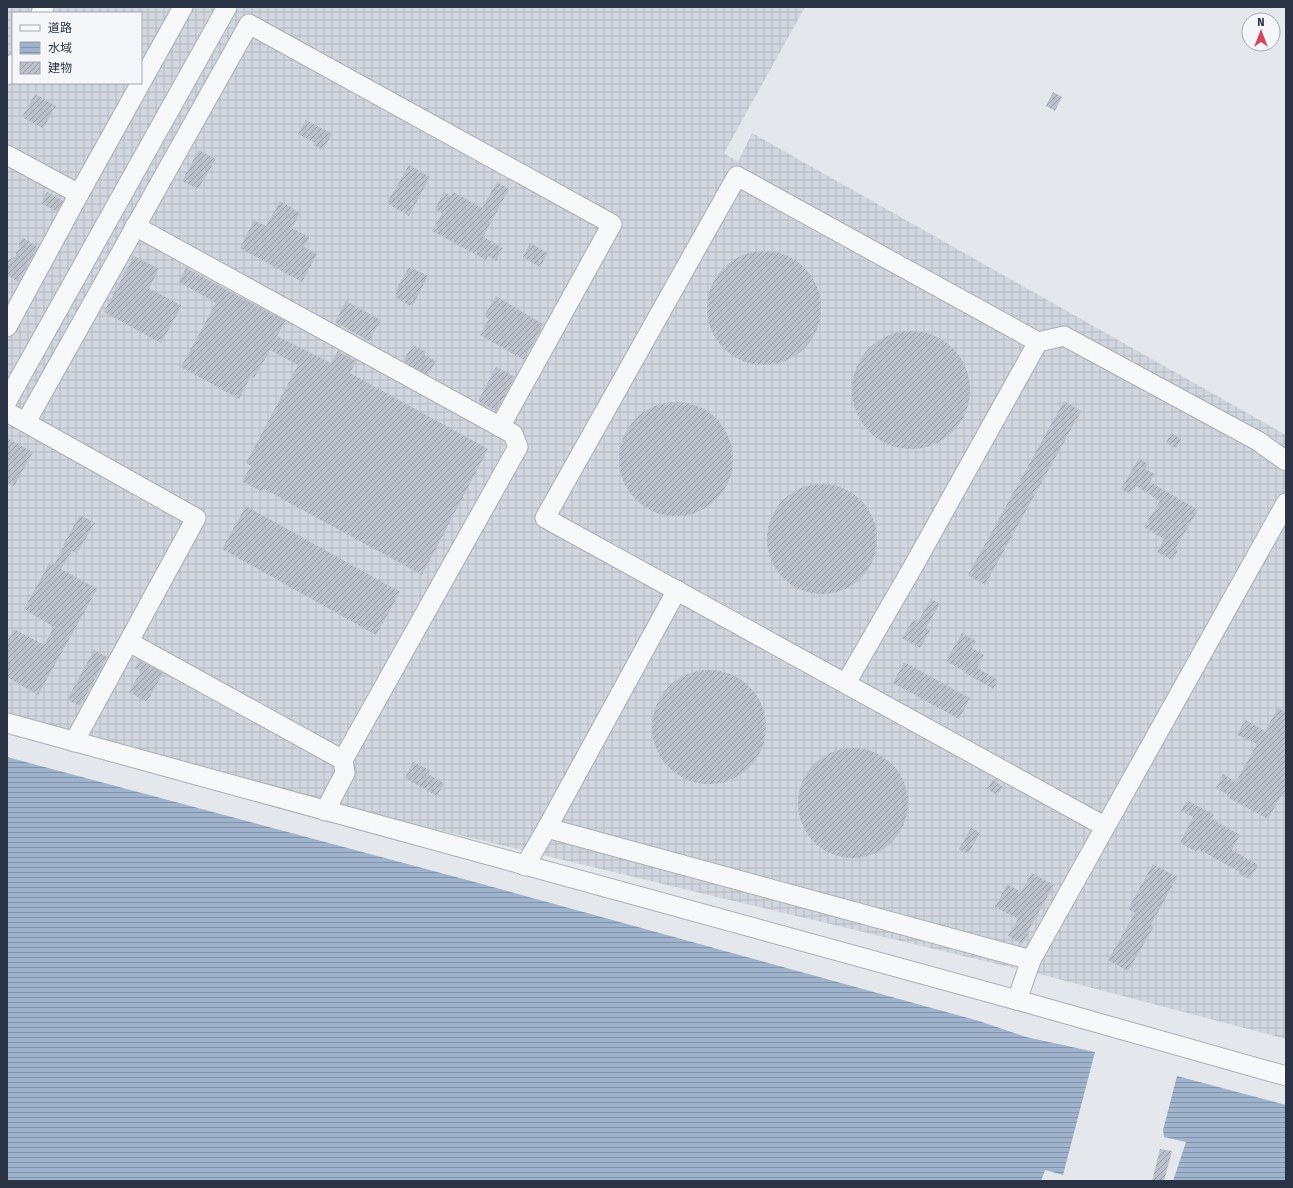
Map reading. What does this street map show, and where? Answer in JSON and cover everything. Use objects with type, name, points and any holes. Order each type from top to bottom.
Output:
[{"type":"lane","points":[[142,81],[183,7]]},
{"type":"lane","points":[[7,401],[226,9],[249,24],[612,224],[500,427]]},
{"type":"lane","points":[[26,422],[249,24]]},
{"type":"lane","points":[[7,75],[12,66]]},
{"type":"lane","points":[[7,327],[140,84]]},
{"type":"lane","points":[[7,155],[79,194]]},
{"type":"lane","points":[[1104,826],[545,518],[737,176],[1038,342],[1064,336],[1258,441],[1286,461]]},
{"type":"lane","points":[[135,226],[513,434],[518,447],[343,760],[345,773],[325,811]]},
{"type":"lane","points":[[846,683],[914,565],[1038,342]]},
{"type":"lane","points":[[7,412],[196,518],[74,742]]},
{"type":"lane","points":[[1017,1000],[1031,960],[1104,826],[1286,503]]},
{"type":"lane","points":[[525,866],[677,590]]},
{"type":"lane","points":[[129,642],[343,760]]},
{"type":"lane","points":[[7,723],[1017,1000],[1286,1076]]},
{"type":"lane","points":[[547,828],[1031,960]]},
{"type":"shaded area","points":[[7,7],[805,7],[724,153],[738,162],[752,133],[1286,435],[1286,1039],[1043,975],[350,809],[7,713]]},
{"type":"water","points":[[7,757],[471,881],[979,1021],[1026,1037],[1095,1052],[1063,1175],[1045,1170],[1041,1181],[7,1181]]},
{"type":"water","points":[[1177,1076],[1286,1105],[1286,1181],[1173,1181],[1186,1142],[1164,1137],[1163,1130]]},
{"type":"building","points":[[1053,92],[1062,97],[1055,111],[1046,106]]},
{"type":"building","points":[[35,94],[56,106],[43,128],[22,117]]},
{"type":"building","points":[[306,120],[332,134],[323,150],[313,145],[315,143],[298,134]]},
{"type":"building","points":[[199,150],[216,159],[198,189],[182,181]]},
{"type":"building","points":[[409,165],[430,177],[409,216],[387,203]]},
{"type":"building","points":[[497,182],[509,189],[483,237],[503,248],[496,261],[488,256],[486,260],[432,231],[442,213],[435,209],[444,192],[451,196],[453,192],[482,208]]},
{"type":"building","points":[[47,192],[63,201],[57,212],[41,203]]},
{"type":"building","points":[[280,201],[300,213],[292,228],[309,237],[304,247],[317,254],[302,282],[240,248],[254,220],[266,226]]},
{"type":"building","points":[[23,238],[38,247],[18,282],[7,275],[7,261],[16,256],[16,252],[19,249],[19,242]]},
{"type":"building","points":[[530,243],[548,253],[540,267],[523,257]]},
{"type":"building","points":[[764,251],[786,255],[796,260],[812,276],[817,286],[821,308],[817,330],[812,340],[796,356],[786,361],[764,365],[742,361],[732,356],[716,340],[711,330],[707,308],[711,286],[716,276],[732,260],[742,255]]},
{"type":"building","points":[[134,256],[159,269],[149,288],[182,306],[161,343],[104,312]]},
{"type":"building","points":[[409,267],[428,276],[413,305],[408,305],[397,298],[395,292]]},
{"type":"building","points":[[186,268],[285,321],[277,336],[331,363],[338,351],[356,361],[350,373],[488,449],[422,575],[264,489],[262,492],[242,481],[251,466],[246,463],[298,365],[270,350],[254,378],[251,376],[239,399],[181,367],[216,303],[179,282]]},
{"type":"building","points":[[496,296],[543,325],[524,360],[480,335],[489,319],[484,316]]},
{"type":"building","points":[[346,301],[381,320],[369,341],[335,322]]},
{"type":"building","points":[[911,331],[934,335],[953,348],[966,367],[970,390],[966,413],[953,432],[934,445],[911,449],[888,445],[869,432],[856,413],[852,390],[856,367],[869,348],[888,335]]},
{"type":"building","points":[[413,345],[426,352],[424,355],[436,361],[428,375],[403,361]]},
{"type":"building","points":[[496,367],[515,377],[496,411],[478,401]]},
{"type":"building","points":[[1064,401],[1081,411],[985,585],[968,575]]},
{"type":"building","points":[[676,402],[687,403],[698,407],[708,412],[716,419],[723,427],[728,437],[732,448],[732,470],[728,481],[723,491],[716,499],[708,506],[698,511],[687,515],[676,516],[665,515],[654,511],[644,506],[636,499],[629,491],[624,481],[620,470],[619,459],[620,448],[624,437],[629,427],[636,419],[644,412],[654,407],[665,403]]},
{"type":"building","points":[[1171,433],[1181,439],[1176,448],[1166,443]]},
{"type":"building","points":[[7,438],[33,452],[14,486],[7,483]]},
{"type":"building","points":[[1139,458],[1148,464],[1145,469],[1155,474],[1150,482],[1198,510],[1175,549],[1178,551],[1172,560],[1157,552],[1164,539],[1144,527],[1160,501],[1136,486],[1131,494],[1121,489]]},
{"type":"building","points":[[822,484],[843,488],[853,493],[861,500],[868,508],[873,518],[877,539],[873,560],[868,570],[861,578],[853,585],[843,590],[822,594],[801,590],[791,585],[783,578],[776,570],[771,560],[767,539],[771,518],[776,508],[783,500],[791,493],[801,488]]},
{"type":"building","points":[[246,506],[400,592],[376,635],[222,549]]},
{"type":"building","points":[[80,515],[95,523],[77,553],[72,551],[61,569],[97,589],[38,695],[7,677],[7,641],[14,629],[44,645],[54,627],[24,609],[50,562],[54,565],[64,546],[63,545]]},
{"type":"building","points":[[931,599],[940,604],[926,628],[930,630],[920,648],[902,638],[913,620],[917,623]]},
{"type":"building","points":[[962,633],[976,641],[972,648],[984,655],[977,668],[998,680],[993,689],[946,661]]},
{"type":"building","points":[[94,650],[107,657],[80,706],[70,701],[68,698]]},
{"type":"building","points":[[139,660],[163,673],[147,702],[129,692],[141,671],[135,668]]},
{"type":"building","points":[[904,662],[970,698],[959,719],[893,683]]},
{"type":"building","points":[[709,670],[731,674],[750,686],[762,705],[766,727],[762,749],[750,768],[731,780],[709,784],[687,780],[668,768],[656,749],[652,727],[656,705],[668,686],[687,674]]},
{"type":"building","points":[[1278,708],[1286,712],[1286,796],[1282,794],[1268,819],[1229,798],[1230,796],[1216,788],[1223,774],[1236,782],[1257,744],[1237,735],[1245,720],[1265,731]]},
{"type":"building","points":[[853,748],[874,752],[884,757],[892,764],[899,772],[904,782],[908,803],[904,824],[899,834],[892,842],[884,849],[874,854],[853,858],[832,854],[822,849],[814,842],[807,834],[802,824],[798,803],[802,782],[807,772],[814,764],[822,757],[832,752]]},
{"type":"building","points":[[413,762],[430,770],[428,774],[444,783],[437,796],[405,778]]},
{"type":"building","points":[[993,780],[1003,787],[997,795],[987,789]]},
{"type":"building","points":[[1187,800],[1214,815],[1212,819],[1240,835],[1232,850],[1258,865],[1250,879],[1198,849],[1197,852],[1180,843],[1193,817],[1181,811]]},
{"type":"building","points":[[971,828],[980,833],[968,854],[959,849]]},
{"type":"building","points":[[1153,864],[1177,877],[1151,925],[1154,926],[1128,971],[1108,960],[1135,913],[1128,909]]},
{"type":"building","points":[[1032,873],[1054,885],[1022,944],[1008,936],[1018,919],[995,907],[1007,884],[1021,892]]},
{"type":"building","points":[[1160,1149],[1172,1151],[1164,1181],[1152,1181]]}]
